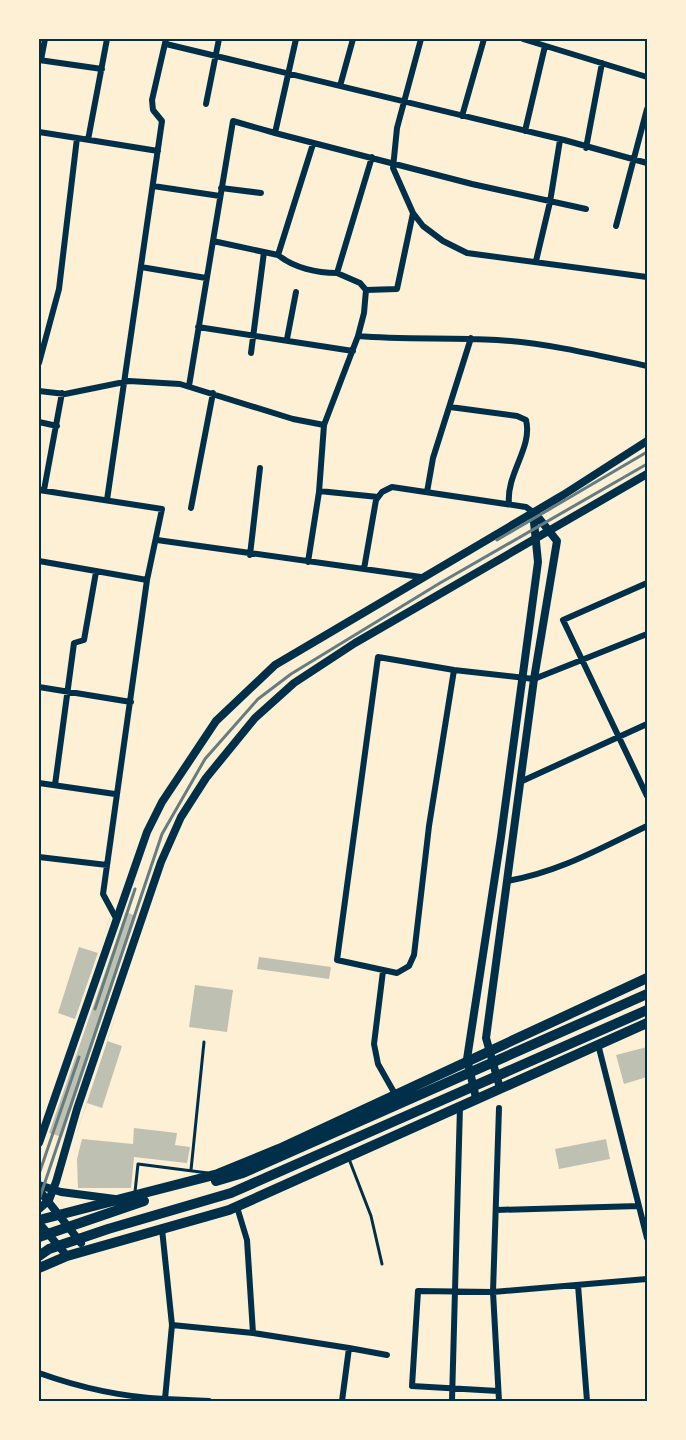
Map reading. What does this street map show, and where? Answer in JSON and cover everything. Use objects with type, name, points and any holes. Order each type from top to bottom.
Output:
[{"type":"highway","points":[[39,1237],[139,1199],[218,1174],[279,1149],[467,1059],[647,978]]},
{"type":"highway","points":[[39,1221],[59,1214],[139,1199],[243,1173],[647,994]]},
{"type":"highway","points":[[39,1256],[49,1249],[98,1232],[231,1193],[647,1010]]},
{"type":"highway","points":[[39,1268],[67,1256],[237,1207],[647,1023]]},
{"type":"main road","points":[[39,1143],[147,832],[162,802],[216,721],[275,665],[533,512],[647,441]]},
{"type":"main road","points":[[39,1209],[49,1200],[161,862],[181,817],[206,778],[255,718],[294,683],[413,609],[647,474]]},
{"type":"main road","points":[[500,1088],[486,1038],[534,679],[557,541],[533,512]]},
{"type":"main road","points":[[476,1098],[467,1059],[501,837],[520,678],[538,562],[533,512]]},
{"type":"main road","points":[[39,1185],[61,1192],[139,1199]]},
{"type":"main road","points":[[39,1190],[87,1251]]},
{"type":"main road","points":[[39,1221],[67,1256]]},
{"type":"street","points":[[45,39],[40,60],[102,69]]},
{"type":"street","points":[[88,140],[107,39]]},
{"type":"street","points":[[206,104],[219,39]]},
{"type":"street","points":[[275,133],[296,39]]},
{"type":"street","points":[[340,86],[353,39]]},
{"type":"street","points":[[422,39],[397,128],[393,168],[413,213],[423,226],[442,241],[467,253],[647,277]]},
{"type":"street","points":[[462,116],[484,39]]},
{"type":"street","points":[[523,39],[647,77]]},
{"type":"street","points":[[107,500],[162,121],[153,110],[152,100],[166,42],[647,163]]},
{"type":"street","points":[[525,131],[545,46]]},
{"type":"street","points":[[586,147],[602,63]]},
{"type":"street","points":[[616,226],[647,109]]},
{"type":"street","points":[[189,386],[233,121],[313,144],[586,209]]},
{"type":"street","points":[[39,132],[158,151]]},
{"type":"street","points":[[39,363],[59,289],[77,138]]},
{"type":"street","points":[[536,261],[560,140]]},
{"type":"street","points":[[278,255],[313,144]]},
{"type":"street","points":[[337,273],[372,157]]},
{"type":"street","points":[[153,186],[220,196]]},
{"type":"street","points":[[221,188],[261,193]]},
{"type":"street","points":[[366,290],[397,289],[413,213]]},
{"type":"street","points":[[213,241],[278,255],[287,262],[324,273],[337,273],[360,283],[366,290],[364,313],[358,336],[324,425],[319,491],[308,562]]},
{"type":"street","points":[[251,353],[264,252]]},
{"type":"street","points":[[141,267],[206,278]]},
{"type":"street","points":[[286,339],[296,292]]},
{"type":"street","points":[[198,327],[352,351]]},
{"type":"street","points":[[358,336],[391,339],[471,338],[570,349],[647,366]]},
{"type":"street","points":[[427,492],[433,458],[471,338]]},
{"type":"street","points":[[39,391],[62,393],[125,382],[189,386],[293,419],[324,425]]},
{"type":"street","points":[[62,393],[57,426],[41,490],[162,509],[147,580],[103,897],[117,920]]},
{"type":"street","points":[[191,508],[213,393]]},
{"type":"street","points":[[450,407],[517,416],[526,420],[526,443],[511,478],[509,504]]},
{"type":"street","points":[[39,422],[57,426]]},
{"type":"street","points":[[250,555],[260,468]]},
{"type":"street","points":[[364,569],[378,497],[392,487],[526,507],[533,512]]},
{"type":"street","points":[[319,491],[378,497]]},
{"type":"street","points":[[157,540],[250,555],[421,577]]},
{"type":"street","points":[[39,561],[147,580]]},
{"type":"street","points":[[55,785],[74,643],[84,640],[96,572]]},
{"type":"street","points":[[647,583],[563,620],[647,796]]},
{"type":"street","points":[[454,670],[429,826],[414,955],[409,966],[397,973],[338,960],[378,657],[454,670],[534,679],[647,634]]},
{"type":"street","points":[[39,687],[131,702]]},
{"type":"street","points":[[520,782],[647,724]]},
{"type":"street","points":[[39,783],[116,794]]},
{"type":"street","points":[[507,881],[537,876],[564,866],[647,826]]},
{"type":"street","points":[[39,857],[107,865]]},
{"type":"street","points":[[383,971],[374,1044],[378,1064],[395,1095]]},
{"type":"street","points":[[598,1044],[647,1234]]},
{"type":"street","points":[[452,1401],[460,1105]]},
{"type":"street","points":[[499,1108],[493,1292],[499,1401]]},
{"type":"street","points":[[496,1210],[639,1206]]},
{"type":"street","points":[[237,1207],[247,1240],[253,1333]]},
{"type":"street","points":[[162,1229],[172,1325],[165,1399]]},
{"type":"street","points":[[498,1391],[411,1386],[418,1291],[493,1292],[647,1279]]},
{"type":"street","points":[[579,1285],[587,1401]]},
{"type":"street","points":[[172,1325],[253,1333],[387,1355]]},
{"type":"street","points":[[342,1401],[349,1348]]},
{"type":"street","points":[[39,1373],[60,1381],[144,1398],[210,1401]]},
{"type":"lane","points":[[191,1170],[204,1042]]},
{"type":"lane","points":[[349,1157],[371,1216],[382,1264]]},
{"type":"lane","points":[[139,1199],[138,1164],[218,1174]]},
{"type":"building","points":[[126,912],[136,916],[62,1137],[49,1133]]},
{"type":"building","points":[[79,947],[98,953],[75,1019],[58,1013]]},
{"type":"building","points":[[259,957],[331,967],[329,979],[257,969]]},
{"type":"building","points":[[195,985],[233,990],[227,1032],[189,1027]]},
{"type":"building","points":[[107,1041],[122,1046],[102,1108],[87,1103],[74,1141]]},
{"type":"building","points":[[647,1047],[647,1077],[624,1084],[616,1055]]},
{"type":"building","points":[[134,1128],[177,1133],[175,1145],[190,1147],[187,1163],[134,1157],[131,1188],[78,1188],[77,1159],[82,1139],[133,1144]]},
{"type":"building","points":[[606,1139],[610,1159],[559,1169],[555,1149]]},
{"type":"railway","points":[[497,540],[647,452]]},
{"type":"railway","points":[[39,1200],[162,834],[205,759],[258,699],[291,674],[440,583],[647,464]]},
{"type":"railway","points":[[95,1009],[135,889]]},
{"type":"railway","points":[[39,1174],[79,1057]]}]
